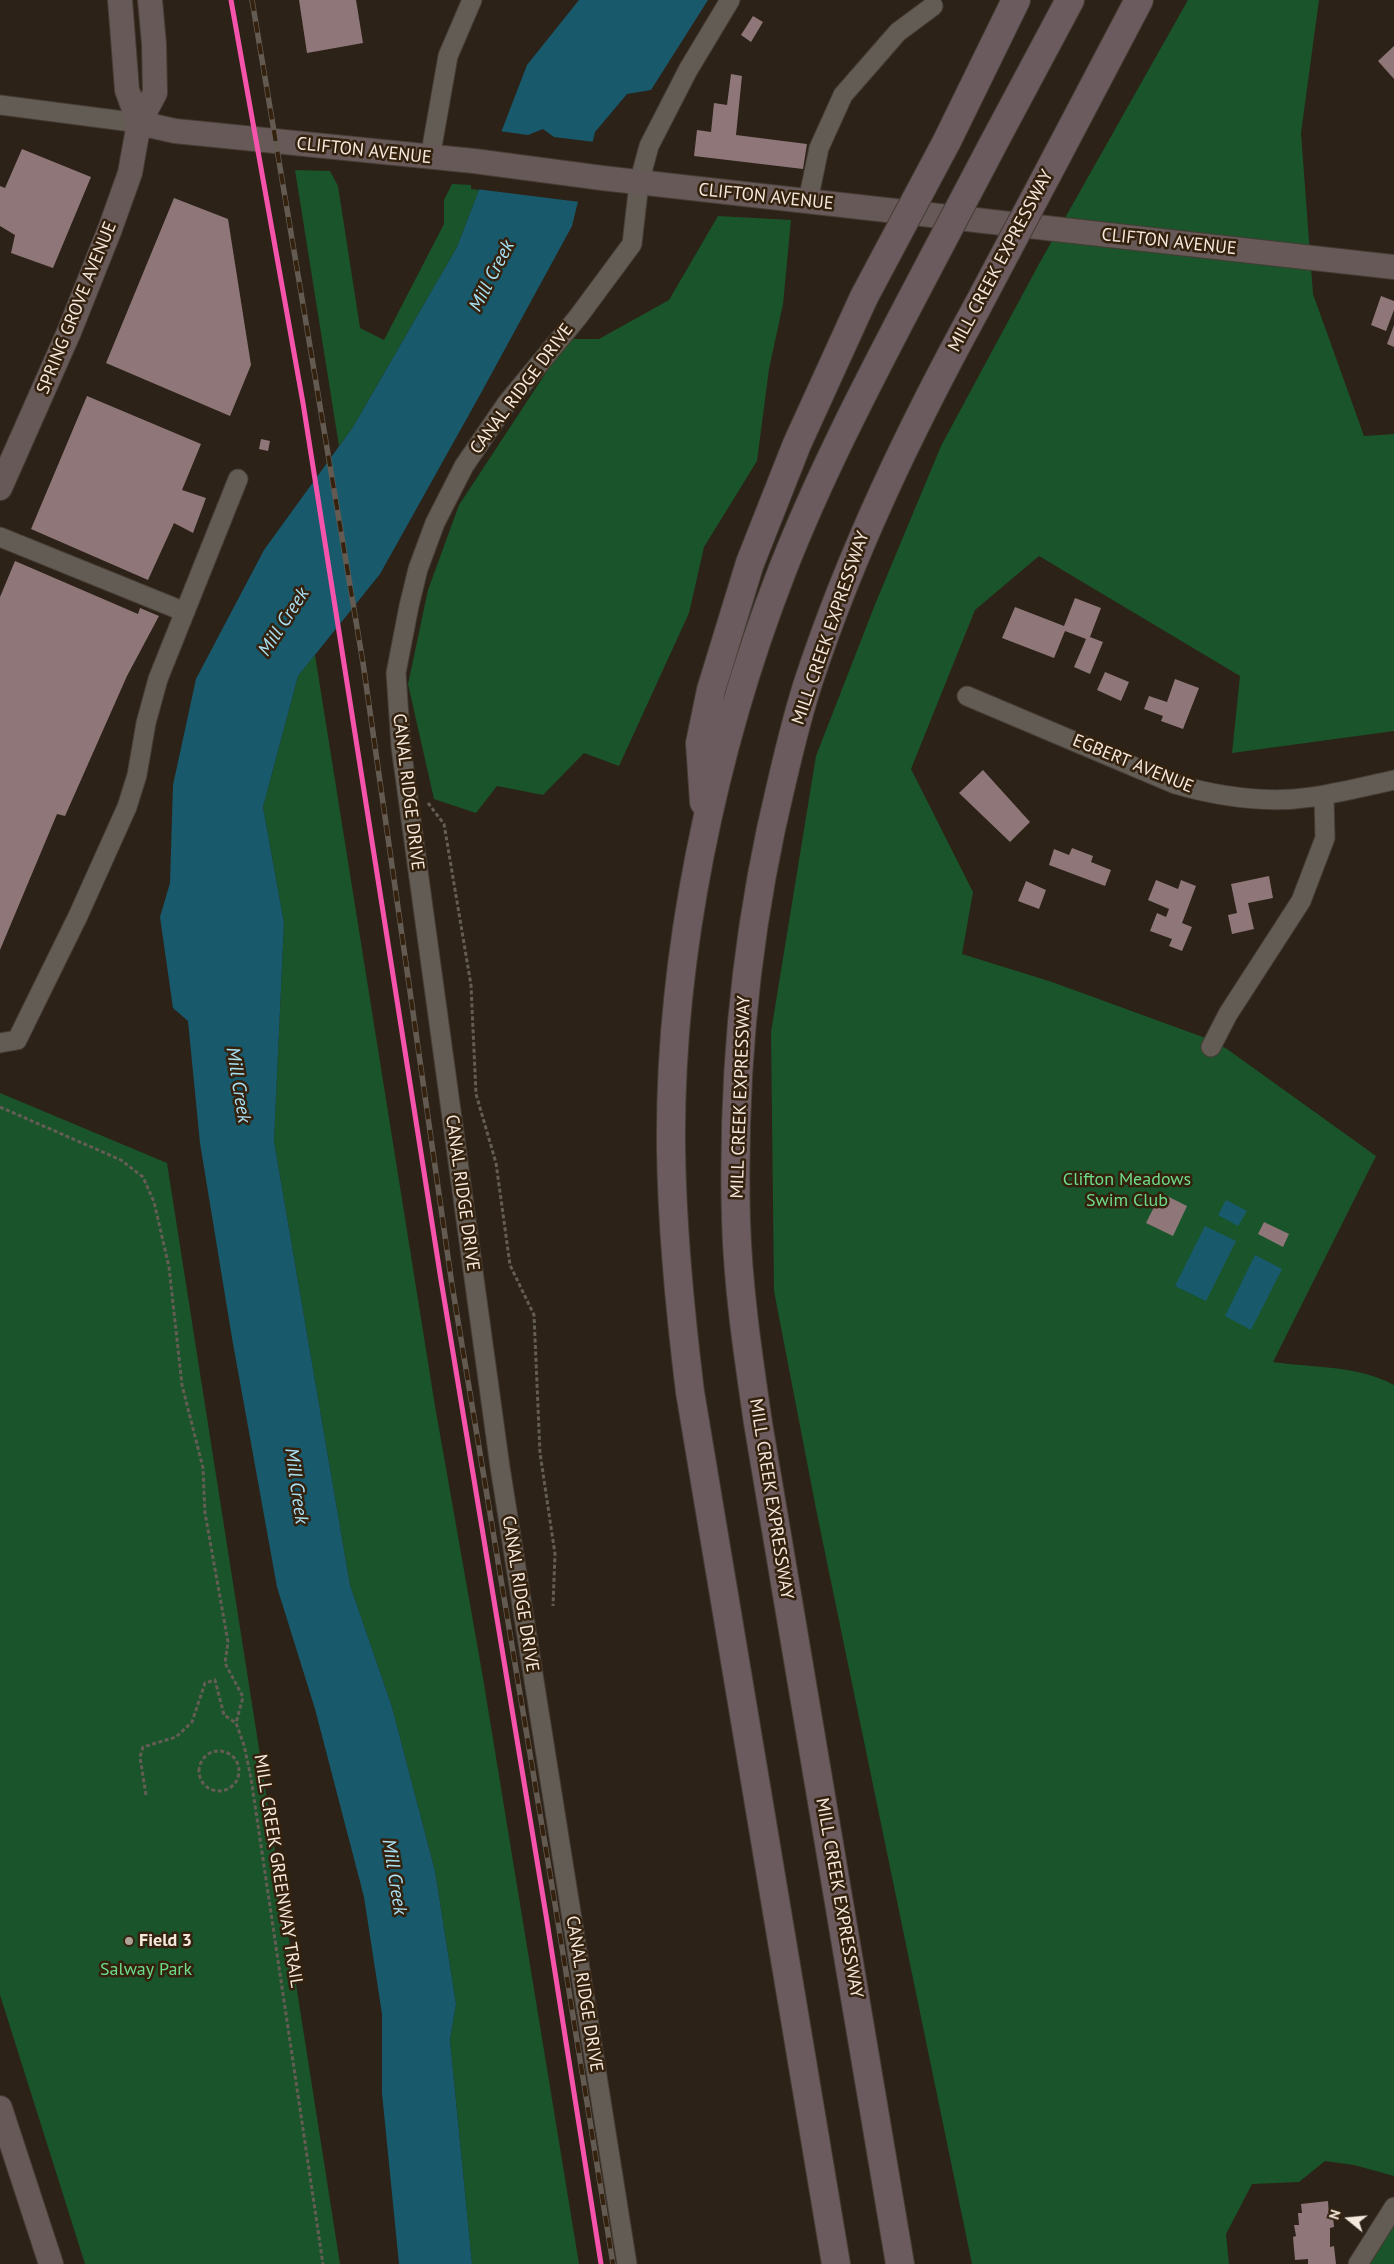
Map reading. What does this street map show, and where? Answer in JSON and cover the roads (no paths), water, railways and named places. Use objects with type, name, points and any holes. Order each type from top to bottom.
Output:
[{"type":"highway","points":[[706,828],[700,744],[716,672],[750,563],[797,444],[864,297],[947,141],[1016,0]]},
{"type":"highway","points":[[836,2264],[690,1392],[682,1327],[671,1147],[675,1042],[686,934],[706,828],[730,725],[782,570],[832,454],[1070,0]]},
{"type":"highway","name":"MILL CREEK EXPRESSWAY","points":[[900,2264],[756,1413],[738,1256],[736,1210],[738,1099],[743,1006],[756,905],[774,816],[808,682],[862,538],[892,471],[1139,0]]},
{"type":"main road","name":"SPRING GROVE AVENUE","points":[[120,0],[127,90],[139,124]]},
{"type":"main road","name":"SPRING GROVE AVENUE","points":[[0,488],[69,332],[110,229],[130,173],[139,124],[155,93],[154,44],[150,0]]},
{"type":"main road","name":"CLIFTON AVENUE","points":[[139,124],[175,131],[474,161],[639,183],[1394,267]]},
{"type":"main road","points":[[0,2108],[51,2264]]},
{"type":"street","points":[[430,158],[448,56],[472,0]]},
{"type":"street","name":"CANAL RIDGE DRIVE","points":[[627,2264],[500,1467],[406,785],[396,673],[408,606],[418,569],[435,523],[464,466],[507,403],[578,317],[632,244],[639,183],[649,146],[688,70],[730,0]]},
{"type":"street","points":[[808,201],[819,148],[843,95],[898,32],[933,6]]},
{"type":"street","points":[[0,106],[139,124]]},
{"type":"street","points":[[0,1042],[17,1040],[78,916],[127,807],[137,775],[146,723],[158,680],[238,479]]},
{"type":"street","points":[[0,537],[185,612]]},
{"type":"street","name":"EGBERT AVENUE","points":[[967,696],[1176,784],[1208,794],[1243,799],[1277,800],[1324,795],[1394,780]]},
{"type":"street","points":[[1211,1047],[1228,1014],[1301,901],[1325,838],[1324,795]]},
{"type":"street","points":[[1358,2264],[1394,2207]]},
{"type":"water","name":"Mill Creek","points":[[579,0],[708,0],[651,90],[627,94],[595,132],[572,226],[481,393],[380,574],[298,676],[263,807],[284,923],[274,1141],[350,1585],[392,1707],[435,1871],[456,2004],[450,2040],[472,2264],[399,2264],[382,2093],[382,2014],[364,1897],[315,1709],[277,1587],[232,1338],[200,1143],[188,1021],[173,1008],[160,917],[170,883],[173,785],[196,679],[264,550],[353,427],[457,247],[527,65]]},
{"type":"water","points":[[1226,1200],[1247,1211],[1238,1226],[1218,1215]]},
{"type":"water","points":[[1205,1226],[1236,1241],[1206,1301],[1175,1286]]},
{"type":"water","points":[[1255,1255],[1282,1269],[1251,1330],[1225,1316]]},
{"type":"railway","points":[[252,0],[363,663],[452,1285],[613,2264]]},
{"type":"place","name":"Field 3","points":[[129,1941]]},
{"type":"park label","name":"Clifton Meadows Swim Club","points":[[1127,1190]]},
{"type":"park label","name":"Salway Park","points":[[146,1970]]}]
